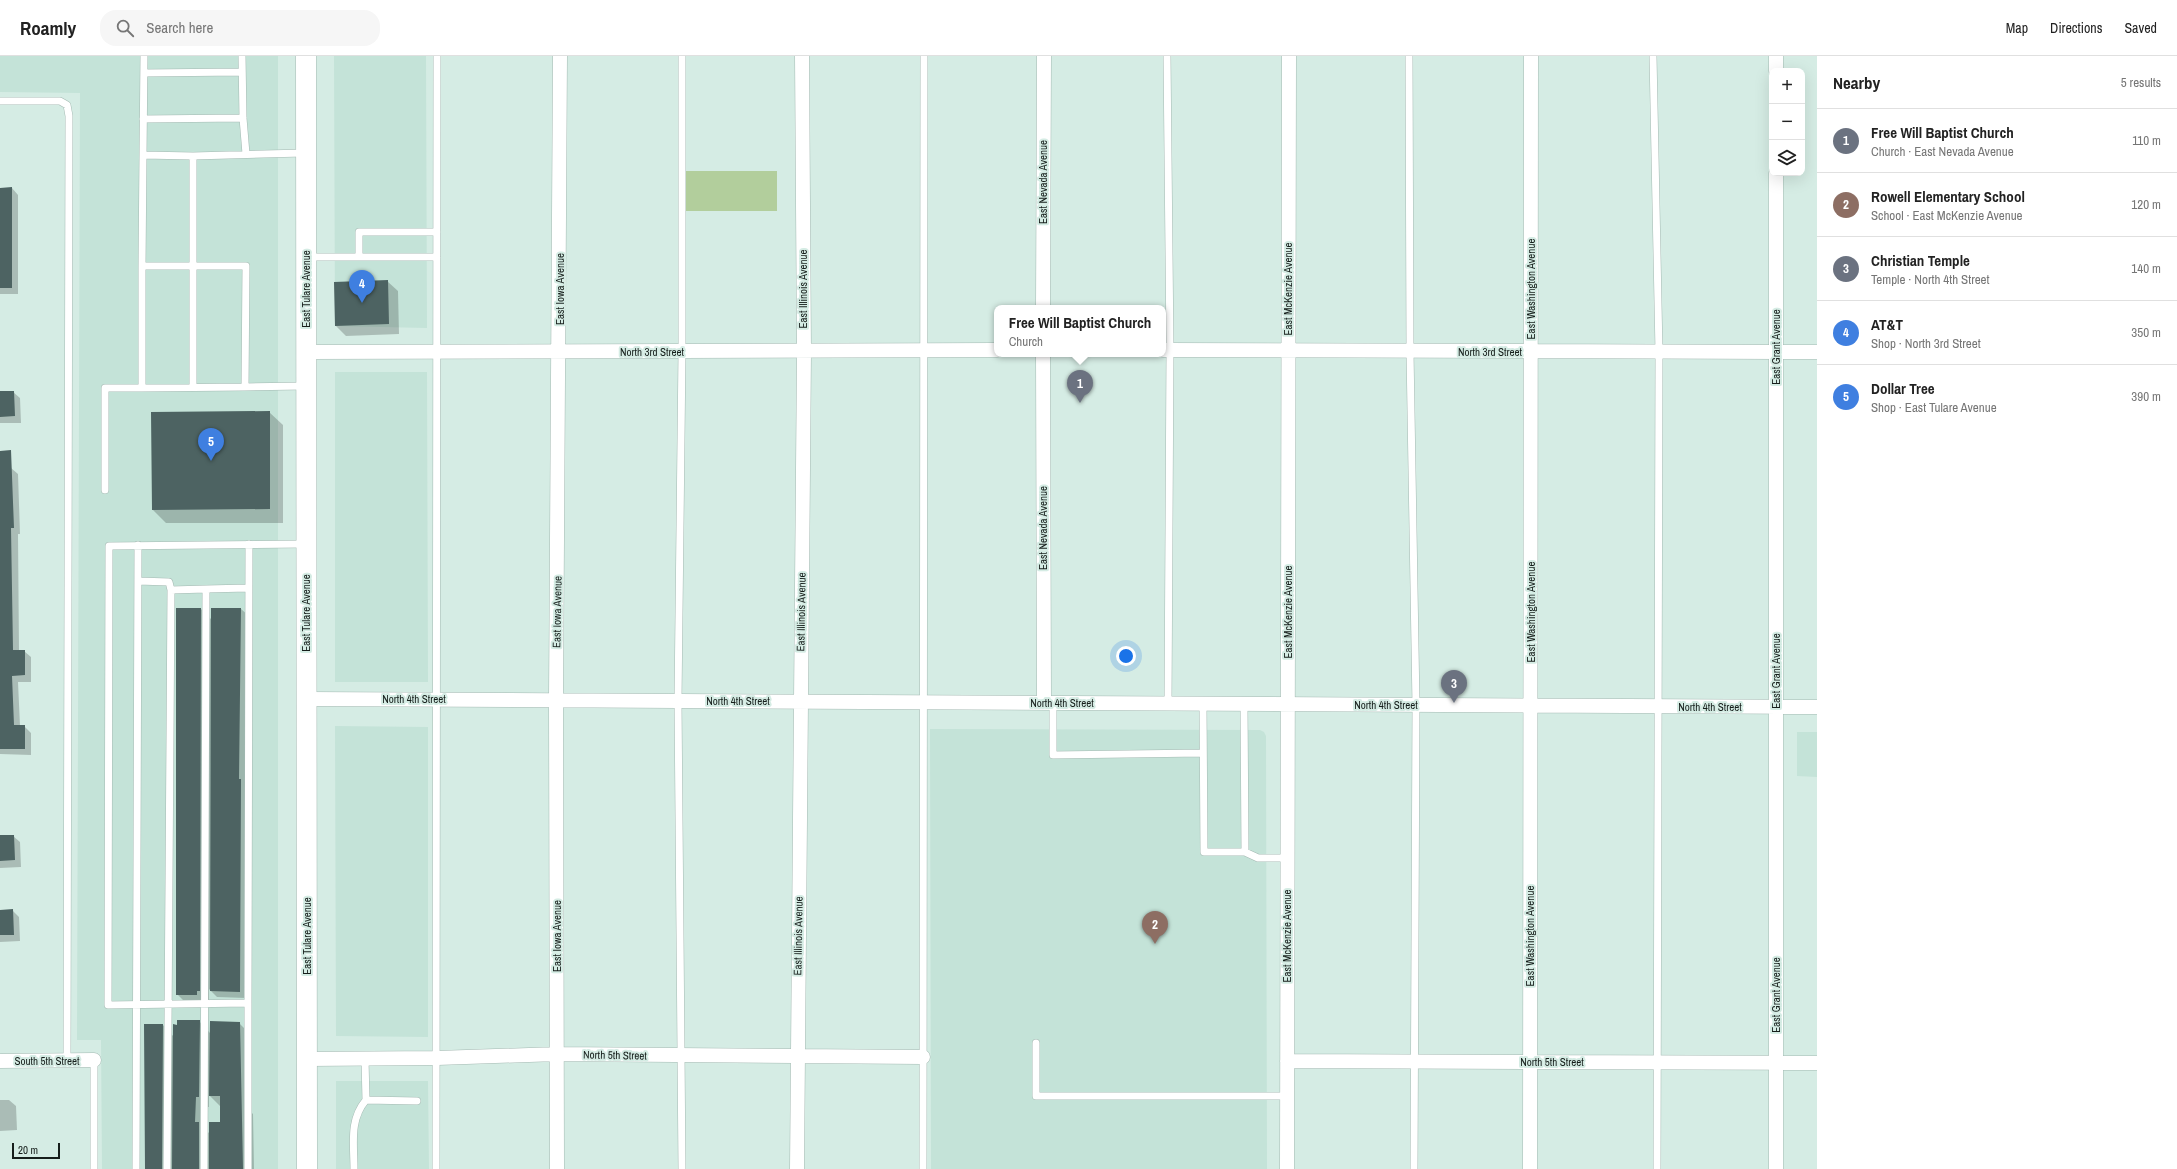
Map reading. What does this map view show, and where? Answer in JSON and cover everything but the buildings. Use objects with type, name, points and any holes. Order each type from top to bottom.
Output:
[{"type":"main road","name":"East Tulare Avenue","points":[[306,56],[307,1169]]},
{"type":"street","name":"East Iowa Avenue","points":[[557,1169],[556,700],[560,352],[560,56]]},
{"type":"street","name":"East Illinois Avenue","points":[[797,1169],[804,352],[802,56]]},
{"type":"street","name":"East Nevada Avenue","points":[[1043,305],[1044,56]]},
{"type":"street","name":"East McKenzie Avenue","points":[[1287,1169],[1289,56]]},
{"type":"street","name":"East Washington Avenue","points":[[1530,1169],[1531,56]]},
{"type":"street","points":[[1776,56],[1776,68]]},
{"type":"street","name":"East Grant Avenue","points":[[1776,176],[1776,1169]]},
{"type":"street","name":"North 3rd Street","points":[[306,352],[924,352],[994,350]]},
{"type":"street","name":"North 3rd Street","points":[[1166,350],[1288,352],[1817,352]]},
{"type":"street","name":"East Nevada Avenue","points":[[1043,357],[1048,703]]},
{"type":"street","name":"North 4th Street","points":[[306,699],[1817,707]]},
{"type":"street","name":"North 5th Street","points":[[307,1059],[436,1058],[557,1054],[923,1057]]},
{"type":"street","name":"South 5th Street","points":[[0,1061],[94,1060]]},
{"type":"street","name":"North 5th Street","points":[[1287,1061],[1817,1063]]},
{"type":"lane","points":[[142,388],[144,56]]},
{"type":"lane","points":[[242,56],[243,118],[246,154]]},
{"type":"lane","points":[[436,1169],[437,56]]},
{"type":"lane","points":[[682,56],[682,352],[678,701],[682,1169]]},
{"type":"lane","points":[[923,1169],[922,702],[924,56]]},
{"type":"lane","points":[[1167,56],[1166,350],[1168,704]]},
{"type":"lane","points":[[1409,56],[1410,352],[1416,705],[1414,1169]]},
{"type":"lane","points":[[1653,56],[1659,352],[1657,1169]]},
{"type":"lane","points":[[144,73],[242,72]]},
{"type":"lane","points":[[0,101],[60,101],[67,105],[68,116],[67,1061]]},
{"type":"lane","points":[[143,119],[243,118]]},
{"type":"lane","points":[[143,155],[193,156],[306,153]]},
{"type":"lane","points":[[193,156],[193,388]]},
{"type":"lane","points":[[359,257],[359,232],[437,232]]},
{"type":"lane","points":[[306,257],[437,257]]},
{"type":"lane","points":[[142,266],[246,266],[245,387]]},
{"type":"lane","points":[[105,490],[105,388],[306,386]]},
{"type":"lane","points":[[248,1169],[249,544]]},
{"type":"lane","points":[[248,1003],[108,1005],[109,546],[306,544]]},
{"type":"lane","points":[[136,1169],[138,545]]},
{"type":"lane","points":[[138,581],[169,582],[171,590],[167,1169]]},
{"type":"lane","points":[[171,590],[248,588]]},
{"type":"lane","points":[[204,1169],[206,589]]},
{"type":"lane","points":[[1048,703],[1053,755],[1204,753]]},
{"type":"lane","points":[[1204,704],[1204,852],[1245,852],[1258,858],[1287,858]]},
{"type":"lane","points":[[1244,704],[1245,852]]},
{"type":"lane","points":[[1036,1043],[1036,1096],[1287,1096]]},
{"type":"lane","points":[[354,1169],[354,1123],[357,1111],[366,1100],[365,1058]]},
{"type":"lane","points":[[94,1060],[94,1169]]},
{"type":"lane","points":[[366,1100],[417,1101]]},
{"type":"shaded area","points":[[0,56],[278,56],[278,1169],[102,1169],[101,1040],[77,1040],[80,93],[0,92]]},
{"type":"shaded area","points":[[334,56],[426,56],[427,328],[335,326]]},
{"type":"shaded area","points":[[335,372],[427,372],[428,682],[335,682]]},
{"type":"shaded area","points":[[335,726],[428,727],[428,1037],[336,1036]]},
{"type":"shaded area","points":[[930,729],[1260,730],[1264,732],[1266,736],[1267,1169],[931,1169]]},
{"type":"shaded area","points":[[1797,732],[1817,732],[1817,777],[1797,776]]},
{"type":"shaded area","points":[[336,1081],[428,1081],[429,1169],[336,1169]]},
{"type":"green space","points":[[685,171],[777,171],[777,211],[685,211]]},
{"type":"place","name":"AT&T","points":[[362,303]]},
{"type":"place","name":"Free Will Baptist Church","points":[[1080,403]]},
{"type":"place","name":"Dollar Tree","points":[[211,461]]},
{"type":"place","name":"Christian Temple","points":[[1454,703]]},
{"type":"place","name":"Rowell Elementary School","points":[[1155,944]]}]
